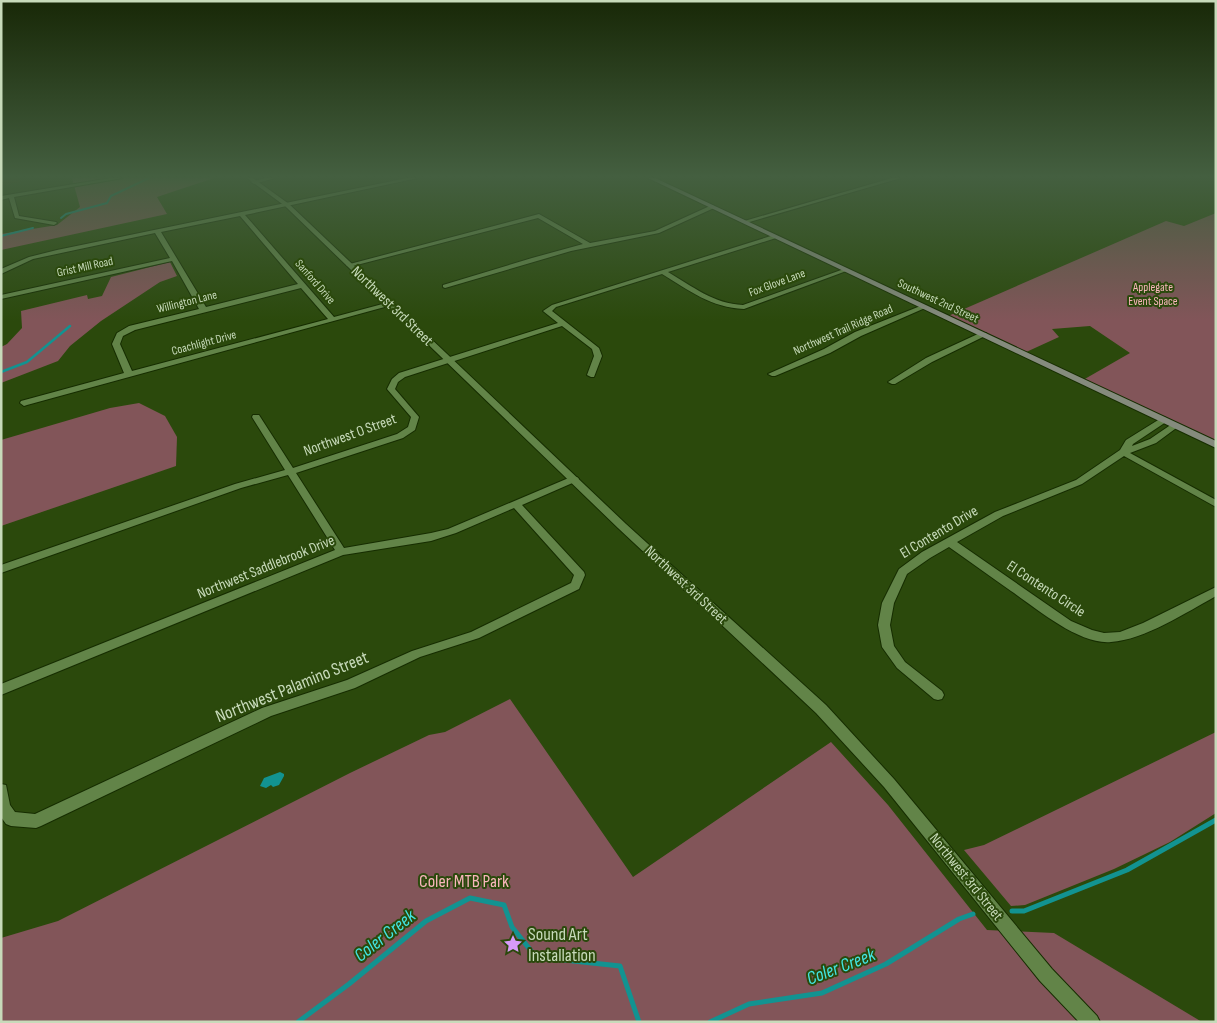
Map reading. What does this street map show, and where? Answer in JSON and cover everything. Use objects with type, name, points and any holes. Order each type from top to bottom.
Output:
[{"type":"main road","name":"Southwest 2nd Street","points":[[752,226],[1216,445]]},
{"type":"street","points":[[1,272],[31,258],[183,226]]},
{"type":"street","name":"Sanford Drive","points":[[251,226],[332,320]]},
{"type":"street","name":"Northwest 3rd Street","points":[[309,226],[622,526],[821,709],[889,783],[1046,975],[1091,1022]]},
{"type":"street","points":[[349,264],[500,226]]},
{"type":"street","points":[[556,226],[589,245]]},
{"type":"street","points":[[445,286],[589,245],[629,240],[656,233],[673,226]]},
{"type":"street","points":[[157,231],[203,310]]},
{"type":"street","points":[[591,375],[598,356],[595,348],[547,311],[554,306],[774,236]]},
{"type":"street","name":"Grist Mill Road","points":[[1,297],[174,260]]},
{"type":"street","name":"Fox Glove Lane","points":[[664,272],[722,305],[733,308],[744,307],[846,270]]},
{"type":"street","name":"Willington Lane","points":[[129,375],[116,344],[120,335],[132,328],[303,286]]},
{"type":"street","name":"Coachlight Drive","points":[[24,403],[390,304]]},
{"type":"street","name":"Northwest Trail Ridge Road","points":[[772,374],[827,351],[858,334],[924,307]]},
{"type":"street","name":"Northwest O Street","points":[[1,569],[238,486],[349,454],[400,436],[412,428],[415,417],[391,390],[395,382],[402,375],[562,324]]},
{"type":"street","points":[[892,382],[929,360],[983,335]]},
{"type":"street","points":[[256,417],[341,552]]},
{"type":"street","name":"El Contento Drive","points":[[1124,452],[1129,442],[1163,420]]},
{"type":"street","name":"El Contento Drive","points":[[938,696],[901,665],[888,647],[884,625],[888,603],[903,572],[949,542],[1000,514],[1079,482],[1124,452],[1153,442],[1174,426]]},
{"type":"street","points":[[1124,452],[1130,458],[1216,504]]},
{"type":"street","name":"Northwest Saddlebrook Drive","points":[[1,690],[341,552],[438,535],[574,479]]},
{"type":"street","name":"Northwest Palamino Street","points":[[1,790],[4,807],[11,819],[36,821],[267,712],[351,684],[416,654],[475,635],[575,586],[580,575],[516,504]]},
{"type":"street","name":"El Contento Circle","points":[[949,542],[1067,624],[1086,633],[1110,638],[1129,634],[1216,591]]},
{"type":"green space","points":[[52,226],[113,226],[1,250],[1,234]]},
{"type":"green space","name":"Applegate Event Space","points":[[1155,226],[1216,226],[1216,444],[1083,380],[1130,353],[1090,326],[1052,329],[1059,337],[1024,353],[948,316]]},
{"type":"green space","points":[[170,262],[177,276],[160,282],[101,321],[70,346],[58,361],[1,383],[1,347],[7,344],[22,328],[21,311],[87,295],[88,299],[102,296],[111,277]]},
{"type":"green space","points":[[139,403],[165,416],[177,437],[176,466],[1,526],[1,440],[110,408]]},
{"type":"green space","name":"Coler MTB Park","points":[[510,699],[633,877],[831,742],[888,805],[987,930],[1054,933],[1202,1022],[1,1022],[1,938],[58,921],[350,773],[429,735],[445,732]]},
{"type":"green space","points":[[1216,732],[1216,813],[1170,842],[1114,869],[1025,905],[1011,906],[964,850],[984,845]]},
{"type":"water","points":[[280,772],[284,776],[279,785],[273,787],[271,785],[266,788],[260,786],[264,778]]},
{"type":"waterway","points":[[1,236],[33,228]]},
{"type":"waterway","points":[[1,372],[27,362],[70,326]]},
{"type":"waterway","points":[[1012,911],[1024,911],[1127,870],[1216,820]]},
{"type":"waterway","name":"Coler Creek","points":[[298,1022],[349,984],[426,921],[470,898],[504,905],[512,927],[536,957],[620,966],[639,1022]]},
{"type":"waterway","name":"Coler Creek","points":[[710,1022],[749,1004],[822,993],[886,964],[959,919],[973,914]]},
{"type":"place","name":"Sound Art Installation","points":[[513,944]]}]
